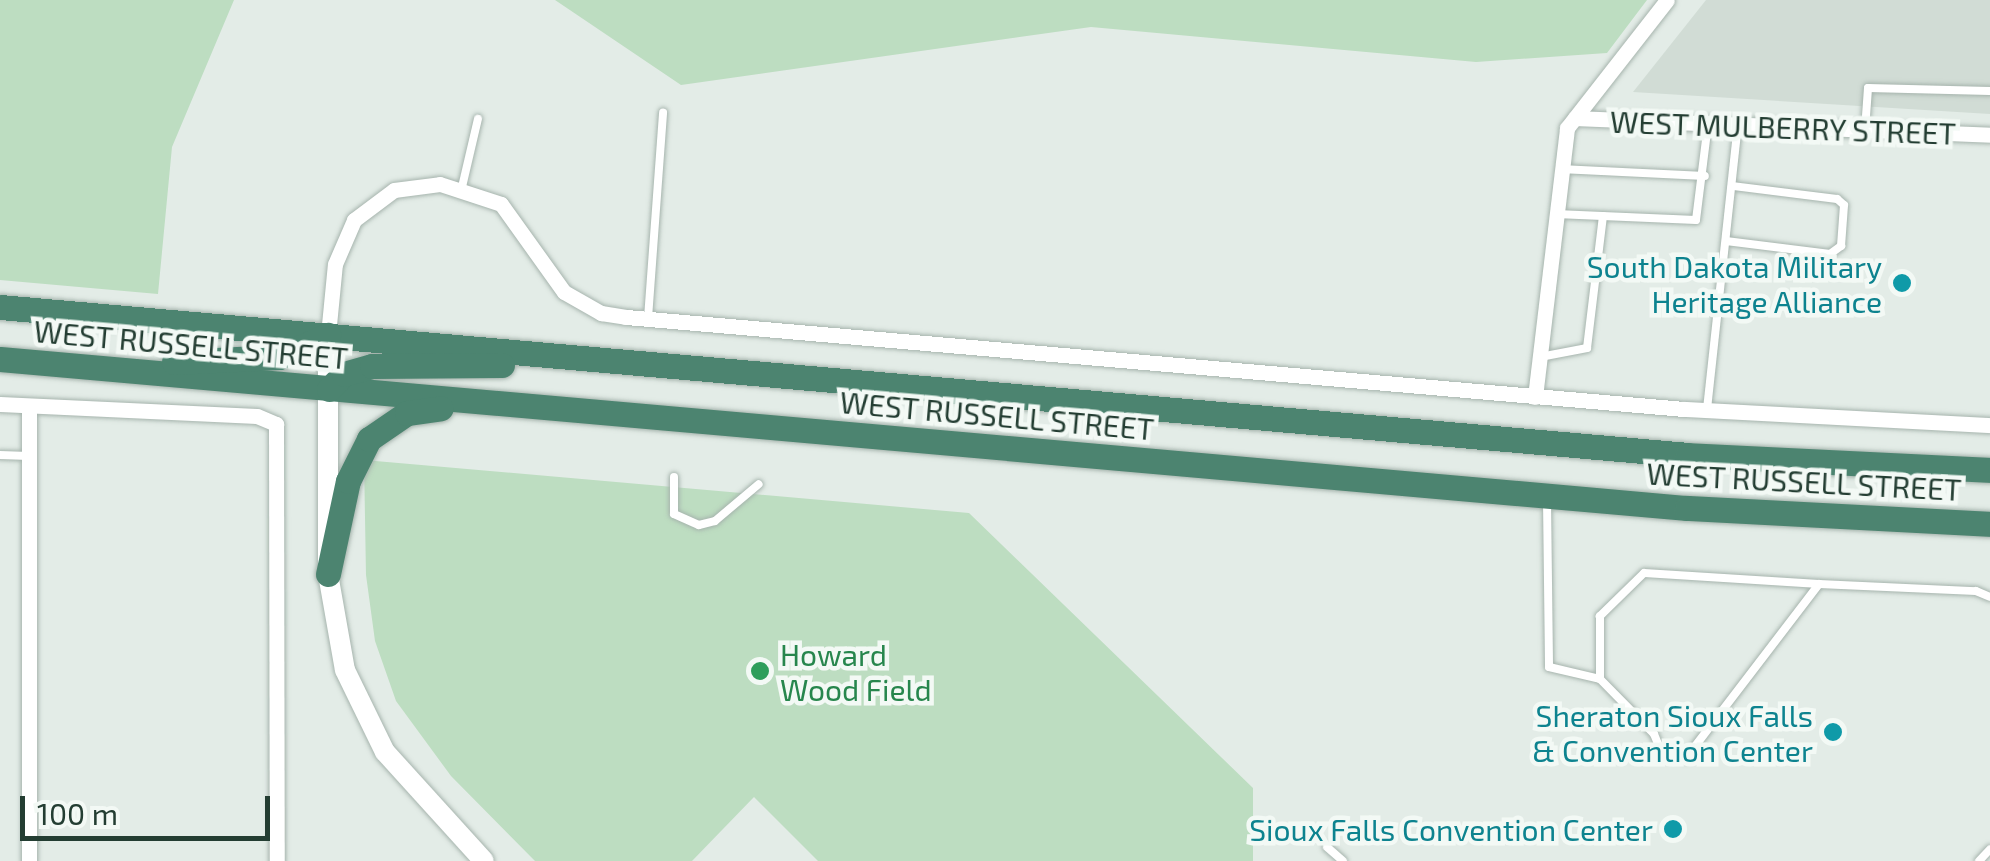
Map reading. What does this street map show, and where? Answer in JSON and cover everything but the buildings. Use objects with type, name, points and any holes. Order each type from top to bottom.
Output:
[{"type":"highway","name":"WEST RUSSELL STREET","points":[[0,306],[1687,454],[1990,470]]},
{"type":"highway","points":[[84,367],[278,356],[328,335]]},
{"type":"highway","name":"WEST RUSSELL STREET","points":[[0,359],[1546,496],[1990,527]]},
{"type":"highway","points":[[329,389],[344,374],[372,366],[612,360]]},
{"type":"highway","points":[[328,574],[353,466],[376,430],[424,409],[536,407]]},
{"type":"street","points":[[1535,397],[1560,170],[1575,118],[1667,0]]},
{"type":"street","name":"WEST MULBERRY STREET","points":[[1575,118],[1990,135]]},
{"type":"street","name":"WEST RUSSELL STREET","points":[[328,335],[335,264],[354,220],[394,190],[462,186],[515,217],[550,275],[579,304],[648,319],[1707,411],[1990,426]]},
{"type":"street","points":[[328,335],[328,574],[336,640],[368,724],[401,774],[477,859]]},
{"type":"street","points":[[0,404],[258,416],[276,424],[277,861]]},
{"type":"street","points":[[28,861],[30,406]]},
{"type":"lane","points":[[1865,130],[1868,88],[1990,90]]},
{"type":"lane","points":[[648,319],[663,113]]},
{"type":"lane","points":[[462,186],[478,119]]},
{"type":"lane","points":[[1556,214],[1696,220],[1705,176],[1708,124]]},
{"type":"lane","points":[[1707,411],[1738,125]]},
{"type":"lane","points":[[1560,170],[1705,176]]},
{"type":"lane","points":[[1726,241],[1830,254],[1841,246],[1844,205],[1838,199],[1732,186]]},
{"type":"lane","points":[[1540,356],[1587,348],[1603,216]]},
{"type":"lane","points":[[0,455],[30,456]]},
{"type":"lane","points":[[674,477],[674,514],[699,525],[715,521],[758,484]]},
{"type":"lane","points":[[1546,496],[1549,667],[1600,680],[1654,734],[1660,749],[1686,758],[1819,584]]},
{"type":"lane","points":[[1600,680],[1600,616],[1644,573],[1976,591],[1990,597]]},
{"type":"lane","points":[[1327,847],[1343,861]]},
{"type":"lane","points":[[1978,861],[1990,849]]},
{"type":"shaded area","points":[[1706,0],[1990,0],[1990,114],[1633,92]]},
{"type":"green space","points":[[0,0],[234,0],[172,147],[158,294],[0,280]]},
{"type":"green space","points":[[555,0],[1647,0],[1607,53],[1476,62],[1091,27],[681,85]]},
{"type":"green space","name":"Howard Wood Field","points":[[364,460],[969,513],[1253,788],[1253,861],[818,861],[754,797],[692,861],[535,861],[451,776],[396,701],[375,641],[366,575]]},
{"type":"place","name":"South Dakota Military Heritage Alliance","points":[[1902,283]]},
{"type":"place","name":"Howard Wood Field","points":[[760,671]]},
{"type":"place","name":"Sheraton Sioux Falls & Convention Center","points":[[1833,732]]},
{"type":"place","name":"Sioux Falls Convention Center","points":[[1673,829]]}]
